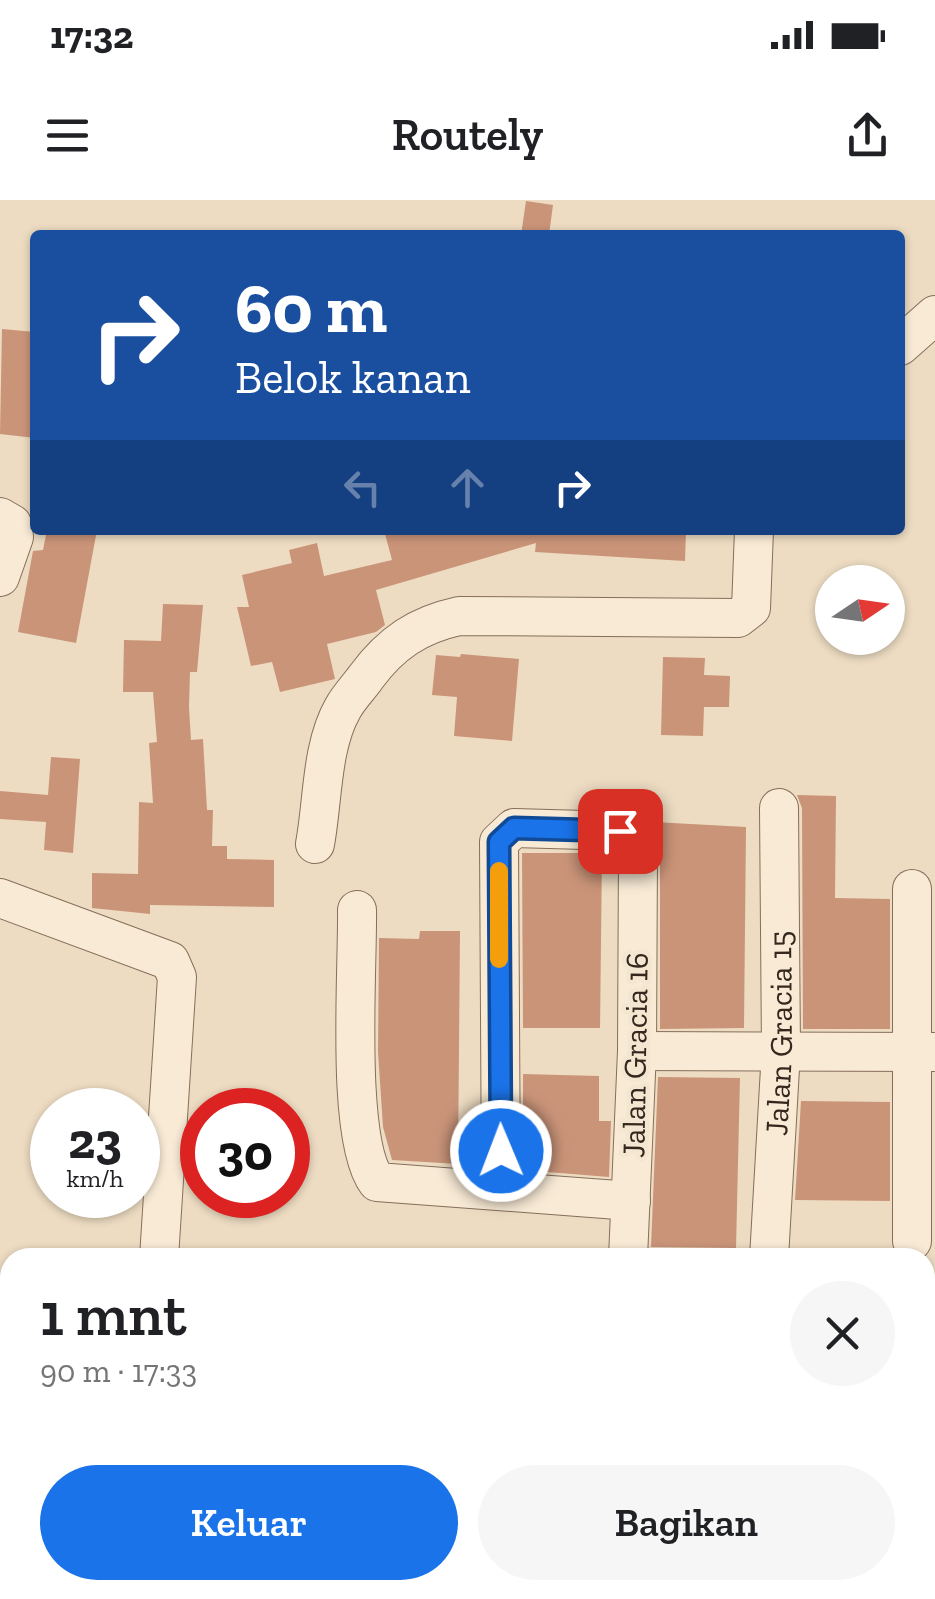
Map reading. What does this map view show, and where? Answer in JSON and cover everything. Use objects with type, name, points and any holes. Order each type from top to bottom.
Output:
[{"type":"street","points":[[905,342],[935,315]]},
{"type":"street","points":[[0,517],[12,524],[14,537],[0,577]]},
{"type":"street","points":[[315,844],[330,747],[342,710],[382,654],[398,642],[428,623],[460,616],[738,618],[751,608],[754,535]]},
{"type":"street","name":"Jalan Gracia 15","points":[[769,1248],[781,1051],[779,808]]},
{"type":"street","name":"Jalan Gracia 16","points":[[501,1188],[499,842],[514,828],[609,829],[629,838],[638,852],[637,1050],[629,1248]]},
{"type":"street","points":[[912,888],[923,1052],[912,1241]]},
{"type":"street","points":[[0,898],[170,961],[177,977],[160,1248]]},
{"type":"street","points":[[358,910],[360,1117],[365,1166],[377,1182],[501,1188],[631,1201]]},
{"type":"street","points":[[637,1050],[923,1052]]},
{"type":"building","points":[[526,201],[553,205],[550,230],[522,230]]},
{"type":"building","points":[[2,329],[30,332],[30,437],[0,434]]},
{"type":"building","points":[[46,535],[96,535],[76,643],[18,632],[33,551],[43,550]]},
{"type":"building","points":[[385,535],[686,535],[685,561],[535,552],[536,543],[376,590],[385,625],[376,632],[327,644],[335,679],[280,692],[272,662],[251,666],[237,607],[249,607],[242,575],[292,563],[289,550],[317,543],[324,576],[392,560]]},
{"type":"building","points":[[163,604],[203,605],[197,672],[190,672],[189,707],[191,740],[203,739],[207,810],[213,810],[212,846],[227,846],[227,859],[274,860],[274,907],[150,905],[150,914],[92,908],[92,873],[138,874],[139,802],[153,803],[149,743],[157,742],[153,692],[123,692],[124,640],[161,641]]},
{"type":"building","points":[[436,655],[519,659],[512,741],[454,736],[457,697],[432,695]]},
{"type":"building","points":[[663,657],[705,658],[704,675],[730,676],[729,707],[704,707],[703,736],[661,735]]},
{"type":"building","points":[[51,757],[80,759],[73,853],[44,850],[46,822],[0,819],[0,791],[48,795]]},
{"type":"building","points":[[797,795],[836,796],[835,898],[890,899],[890,1029],[803,1029],[802,808]]},
{"type":"building","points":[[654,822],[746,827],[744,1028],[660,1029],[660,852]]},
{"type":"building","points":[[522,853],[602,853],[600,1028],[523,1028]]},
{"type":"building","points":[[420,931],[460,931],[458,1164],[392,1160],[383,1127],[378,1052],[379,938],[419,939]]},
{"type":"building","points":[[523,1074],[599,1076],[599,1121],[611,1121],[609,1177],[523,1170]]},
{"type":"building","points":[[658,1077],[740,1078],[736,1248],[651,1247]]},
{"type":"building","points":[[801,1101],[890,1102],[890,1201],[795,1200]]},
{"type":"slow traffic","points":[[499,871],[499,959]]},
{"type":"route","points":[[501,1151],[499,842],[506,831],[514,828],[620,831]]}]
